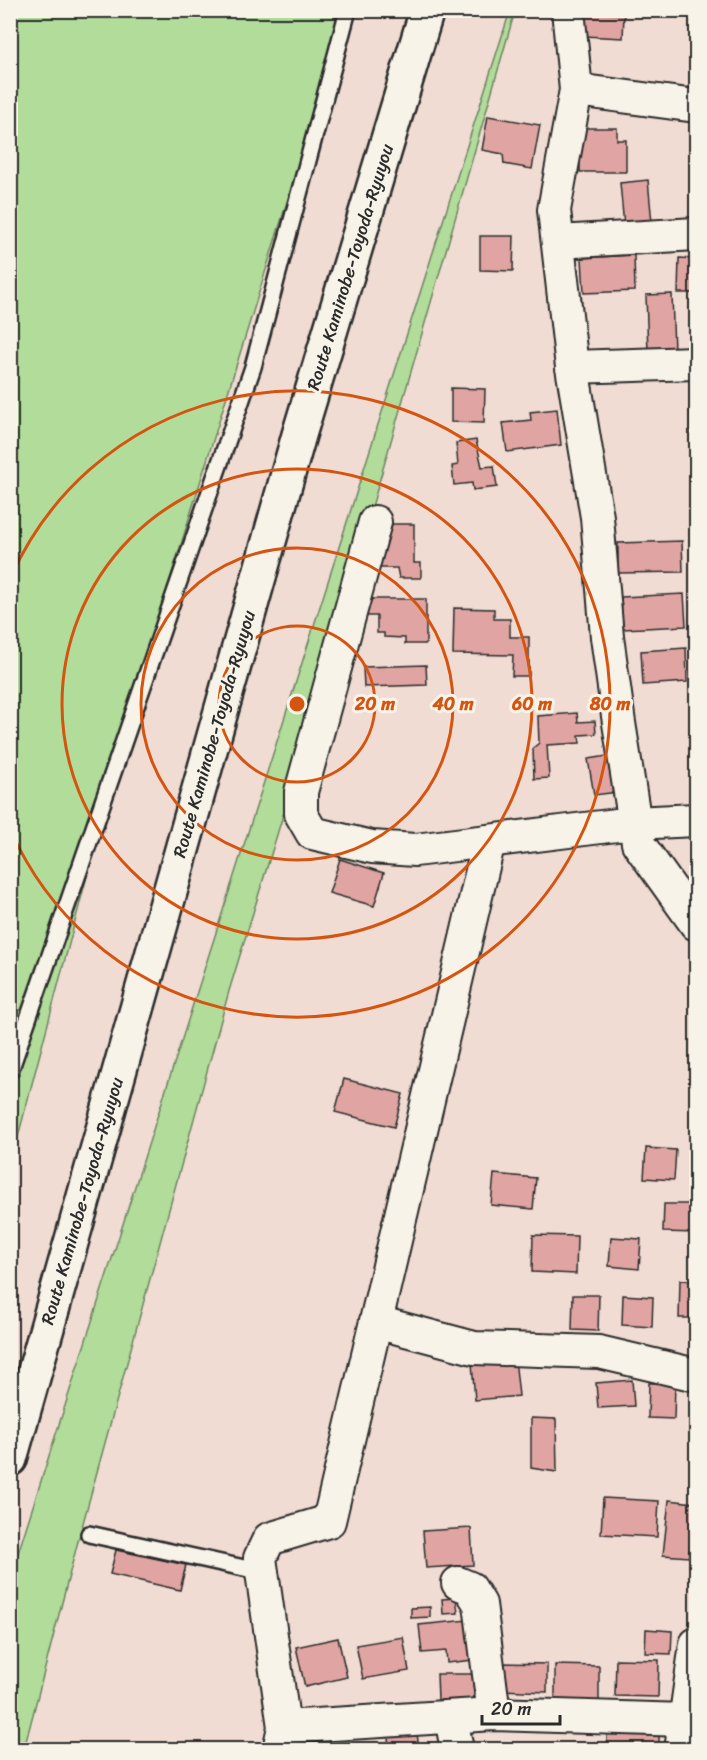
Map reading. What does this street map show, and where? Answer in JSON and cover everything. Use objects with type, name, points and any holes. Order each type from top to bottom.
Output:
[{"type":"main road","name":"Route Kaminobe-Toyoda-Ryuyou","points":[[10,1459],[299,435],[427,10]]},
{"type":"street","points":[[568,10],[576,90],[554,210],[572,366],[597,518],[607,637],[633,823],[638,843],[696,924]]},
{"type":"street","points":[[576,90],[696,106]]},
{"type":"street","points":[[558,242],[696,234]]},
{"type":"street","points":[[572,366],[696,363]]},
{"type":"street","points":[[375,522],[301,792],[301,814],[312,833],[372,847],[415,850],[633,823],[696,820]]},
{"type":"street","points":[[489,840],[329,1521],[269,1539],[260,1558],[281,1738],[451,1717],[494,1714],[683,1735],[696,1644]]},
{"type":"street","points":[[376,1322],[474,1348],[599,1352],[696,1375]]},
{"type":"street","points":[[458,1582],[470,1588],[480,1604],[494,1714]]},
{"type":"street","points":[[451,1717],[457,1749]]},
{"type":"lane","points":[[10,1071],[253,367],[348,10]]},
{"type":"lane","points":[[89,1534],[262,1572]]},
{"type":"green space","points":[[11,11],[346,11],[139,680],[11,1163]]},
{"type":"green space","points":[[510,11],[515,11],[284,812],[229,991],[77,1545],[24,1749],[11,1750],[11,1575]]},
{"type":"building","points":[[585,12],[624,14],[623,38],[584,36]]},
{"type":"building","points":[[488,116],[540,125],[532,169],[504,164],[503,154],[482,150]]},
{"type":"building","points":[[580,128],[617,128],[617,140],[626,140],[626,172],[580,172]]},
{"type":"building","points":[[648,180],[652,223],[624,226],[620,183]]},
{"type":"building","points":[[480,236],[514,236],[513,271],[480,270]]},
{"type":"building","points":[[634,255],[635,291],[584,293],[582,258]]},
{"type":"building","points":[[679,258],[696,259],[696,293],[678,293]]},
{"type":"building","points":[[672,294],[674,351],[648,352],[646,295]]},
{"type":"building","points":[[690,378],[696,378],[696,441],[691,442]]},
{"type":"building","points":[[451,388],[485,389],[484,423],[451,422]]},
{"type":"building","points":[[557,409],[561,445],[507,452],[503,423],[531,420],[530,412]]},
{"type":"building","points":[[476,440],[482,467],[494,466],[497,487],[473,490],[472,483],[454,485],[452,466],[458,465],[456,443]]},
{"type":"building","points":[[386,524],[414,524],[414,563],[421,563],[421,578],[399,578],[397,568],[378,568]]},
{"type":"building","points":[[682,541],[683,572],[618,573],[618,543]]},
{"type":"building","points":[[684,594],[686,626],[623,629],[621,597]]},
{"type":"building","points":[[365,599],[426,599],[426,644],[405,644],[405,638],[384,637],[384,633],[377,633],[377,616],[365,616]]},
{"type":"building","points":[[454,608],[494,609],[494,619],[510,619],[510,637],[529,637],[529,676],[512,676],[513,655],[453,654]]},
{"type":"building","points":[[686,648],[687,682],[643,685],[641,651]]},
{"type":"building","points":[[426,665],[427,685],[364,687],[363,667]]},
{"type":"building","points":[[577,713],[578,722],[595,721],[596,734],[579,735],[580,743],[547,745],[549,778],[534,779],[533,748],[539,743],[538,716]]},
{"type":"building","points":[[613,755],[618,792],[594,795],[588,759]]},
{"type":"building","points":[[340,859],[384,873],[374,906],[329,893]]},
{"type":"building","points":[[344,1079],[403,1094],[394,1127],[335,1112]]},
{"type":"building","points":[[646,1148],[676,1150],[674,1180],[644,1178]]},
{"type":"building","points":[[695,1152],[696,1182],[693,1182]]},
{"type":"building","points":[[494,1174],[536,1178],[533,1209],[491,1205]]},
{"type":"building","points":[[664,1204],[696,1204],[696,1233],[663,1232]]},
{"type":"building","points":[[533,1235],[577,1236],[576,1274],[532,1272]]},
{"type":"building","points":[[611,1237],[641,1239],[639,1269],[609,1266]]},
{"type":"building","points":[[680,1280],[696,1281],[696,1318],[679,1318]]},
{"type":"building","points":[[573,1295],[599,1295],[598,1331],[572,1330]]},
{"type":"building","points":[[623,1295],[653,1297],[652,1327],[622,1325]]},
{"type":"building","points":[[515,1359],[519,1396],[475,1400],[472,1363]]},
{"type":"building","points":[[632,1380],[634,1406],[598,1408],[596,1383]]},
{"type":"building","points":[[649,1383],[675,1383],[674,1419],[648,1418]]},
{"type":"building","points":[[531,1418],[556,1419],[557,1472],[531,1468]]},
{"type":"building","points":[[603,1498],[659,1501],[657,1537],[601,1534]]},
{"type":"building","points":[[669,1500],[694,1503],[689,1557],[663,1555]]},
{"type":"building","points":[[471,1528],[473,1565],[426,1568],[423,1531]]},
{"type":"building","points":[[116,1550],[186,1565],[180,1590],[110,1574]]},
{"type":"building","points":[[456,1598],[458,1613],[443,1614],[442,1599]]},
{"type":"building","points":[[430,1607],[430,1617],[411,1618],[411,1608]]},
{"type":"building","points":[[468,1620],[473,1660],[447,1663],[446,1651],[422,1653],[419,1625]]},
{"type":"building","points":[[646,1629],[672,1631],[671,1654],[645,1653]]},
{"type":"building","points":[[403,1637],[409,1671],[363,1679],[356,1645]]},
{"type":"building","points":[[338,1638],[347,1677],[305,1687],[296,1647]]},
{"type":"building","points":[[616,1659],[659,1660],[658,1697],[615,1696]]},
{"type":"building","points":[[501,1663],[547,1664],[547,1692],[500,1690]]},
{"type":"building","points":[[555,1665],[599,1666],[599,1702],[555,1701]]},
{"type":"building","points":[[437,1674],[473,1674],[474,1699],[438,1700]]},
{"type":"building","points":[[607,1730],[659,1731],[659,1750],[607,1750]]},
{"type":"building","points":[[417,1733],[419,1750],[389,1750],[388,1736]]},
{"type":"building","points":[[436,1743],[437,1746],[441,1745],[441,1750],[425,1750],[424,1744]]}]
